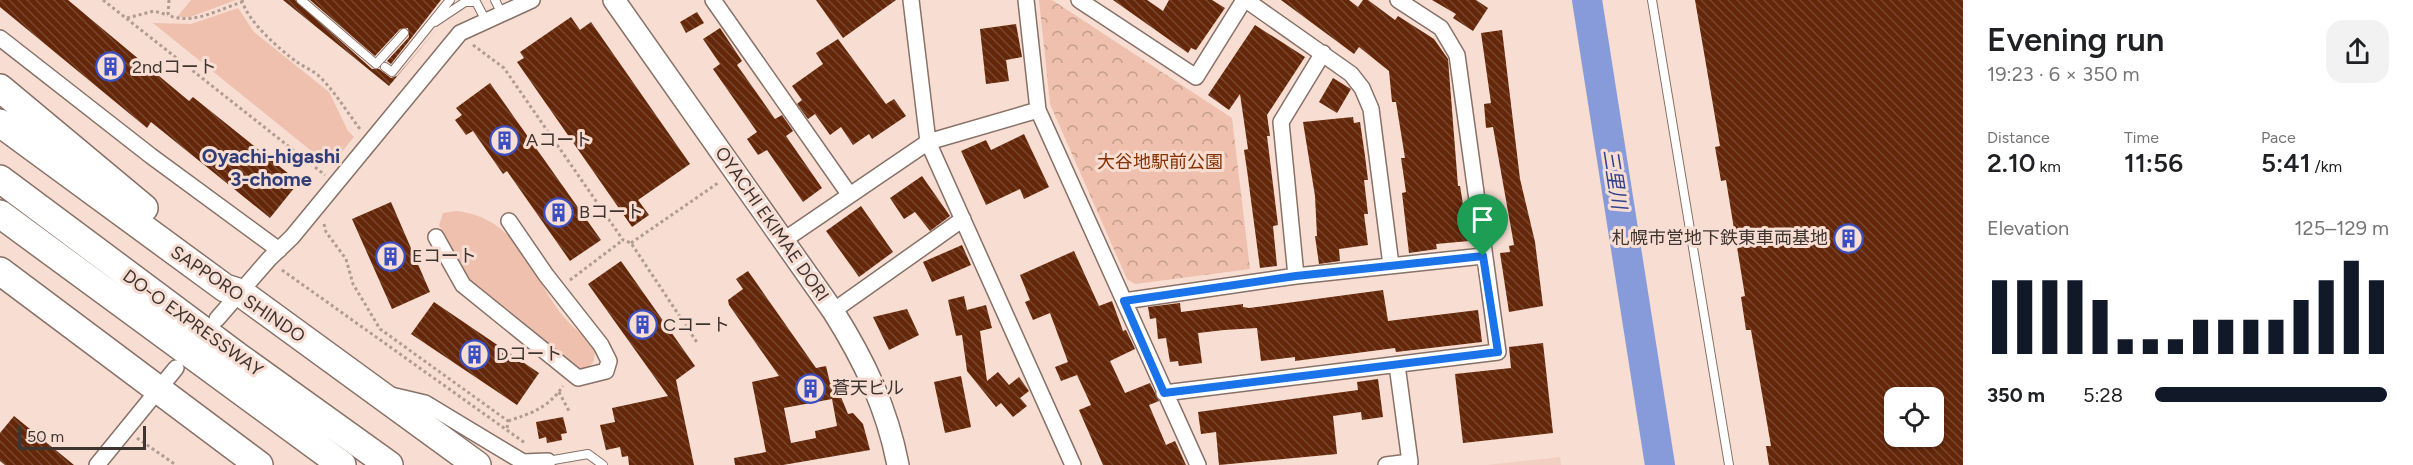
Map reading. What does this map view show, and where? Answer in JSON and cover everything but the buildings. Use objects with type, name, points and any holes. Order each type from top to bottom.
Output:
[{"type":"highway","points":[[0,88],[233,282],[240,294]]},
{"type":"highway","name":"SAPPORO SHINDO","points":[[0,123],[225,288],[240,294],[477,465]]},
{"type":"highway","name":"DO-O EXPRESSWAY","points":[[0,179],[388,465]]},
{"type":"highway","name":"DO-O EXPRESSWAY","points":[[0,214],[342,465]]},
{"type":"highway","points":[[0,271],[157,391],[259,465]]},
{"type":"highway","points":[[0,293],[157,391]]},
{"type":"street","points":[[217,319],[292,237],[460,33],[486,21],[499,7],[532,0]]},
{"type":"street","name":"OYACHI EKIMAE DORI","points":[[614,0],[833,311],[873,380],[883,406],[898,465]]},
{"type":"street","points":[[713,0],[849,194]]},
{"type":"street","points":[[911,0],[928,142],[1073,465]]},
{"type":"street","points":[[1026,0],[1038,110],[1198,465]]},
{"type":"street","points":[[1079,0],[1196,77],[1245,0],[1351,74],[1362,87],[1371,109],[1391,265]]},
{"type":"street","points":[[1164,393],[1498,352],[1457,55],[1441,28],[1398,0]]},
{"type":"street","points":[[0,38],[151,156],[279,250]]},
{"type":"street","points":[[1296,276],[1281,122],[1323,53]]},
{"type":"street","points":[[784,240],[928,142],[1038,110]]},
{"type":"street","points":[[833,311],[963,219]]},
{"type":"street","points":[[436,237],[463,285],[578,378],[606,371],[609,361],[601,345],[546,275],[509,220]]},
{"type":"street","points":[[1124,301],[1296,276],[1483,256]]},
{"type":"street","points":[[1386,465],[1410,462],[1397,365]]},
{"type":"street","points":[[97,465],[176,368]]},
{"type":"street","points":[[376,392],[425,403],[523,462],[548,460]]},
{"type":"lane","points":[[301,0],[351,39],[376,64],[404,33]]},
{"type":"lane","points":[[385,67],[392,72],[450,0]]},
{"type":"lane","points":[[1652,0],[1729,465]]},
{"type":"lane","points":[[431,24],[465,2],[476,2],[486,21]]},
{"type":"lane","points":[[548,460],[588,454],[603,465]]},
{"type":"path","points":[[103,0],[327,177]]},
{"type":"path","points":[[168,15],[169,0]]},
{"type":"path","points":[[126,18],[154,11],[176,19],[189,20],[242,1],[260,30],[298,63],[318,74],[334,91],[363,133]]},
{"type":"path","points":[[469,42],[504,68],[623,240],[631,243],[698,345]]},
{"type":"path","points":[[631,243],[718,183]]},
{"type":"path","points":[[323,219],[326,232],[342,251],[352,284],[380,329],[508,421]]},
{"type":"path","points":[[568,281],[623,240]]},
{"type":"path","points":[[282,270],[548,460]]},
{"type":"path","points":[[508,421],[541,410],[559,392],[572,372]]},
{"type":"path","points":[[559,392],[570,413]]},
{"type":"path","points":[[507,429],[508,421]]},
{"type":"path","points":[[136,437],[176,465]]},
{"type":"shaded area","points":[[1560,457],[1561,465],[1487,465]]},
{"type":"green space","points":[[191,0],[236,0],[190,17],[177,17]]},
{"type":"green space","name":"大谷地駅前公園","points":[[1039,0],[1052,0],[1232,118],[1250,269],[1135,284],[1127,279],[1050,104]]},
{"type":"green space","points":[[238,8],[254,32],[329,92],[348,131],[354,137],[330,166],[153,23],[191,24]]},
{"type":"green space","points":[[457,211],[477,216],[494,224],[519,248],[559,311],[595,348],[594,361],[588,368],[579,369],[509,310],[493,302],[468,281],[439,225],[443,213]]},
{"type":"waterway","name":"三里川","points":[[1587,0],[1660,465]]},
{"type":"place","name":"2ndコート","points":[[111,67]]},
{"type":"place","name":"Aコート","points":[[505,140]]},
{"type":"place","name":"Bコート","points":[[558,212]]},
{"type":"place","name":"札幌市営地下鉄東車両基地","points":[[1849,238]]},
{"type":"place","name":"Eコート","points":[[391,256]]},
{"type":"place","name":"Cコート","points":[[642,325]]},
{"type":"place","name":"Dコート","points":[[475,354]]},
{"type":"place","name":"蒼天ビル","points":[[811,388]]},
{"type":"district","name":"Oyachi-higashi 3-chome","points":[[271,168]]},
{"type":"route","points":[[1483,256],[1498,352],[1164,393],[1124,301],[1296,276],[1483,256]]}]
